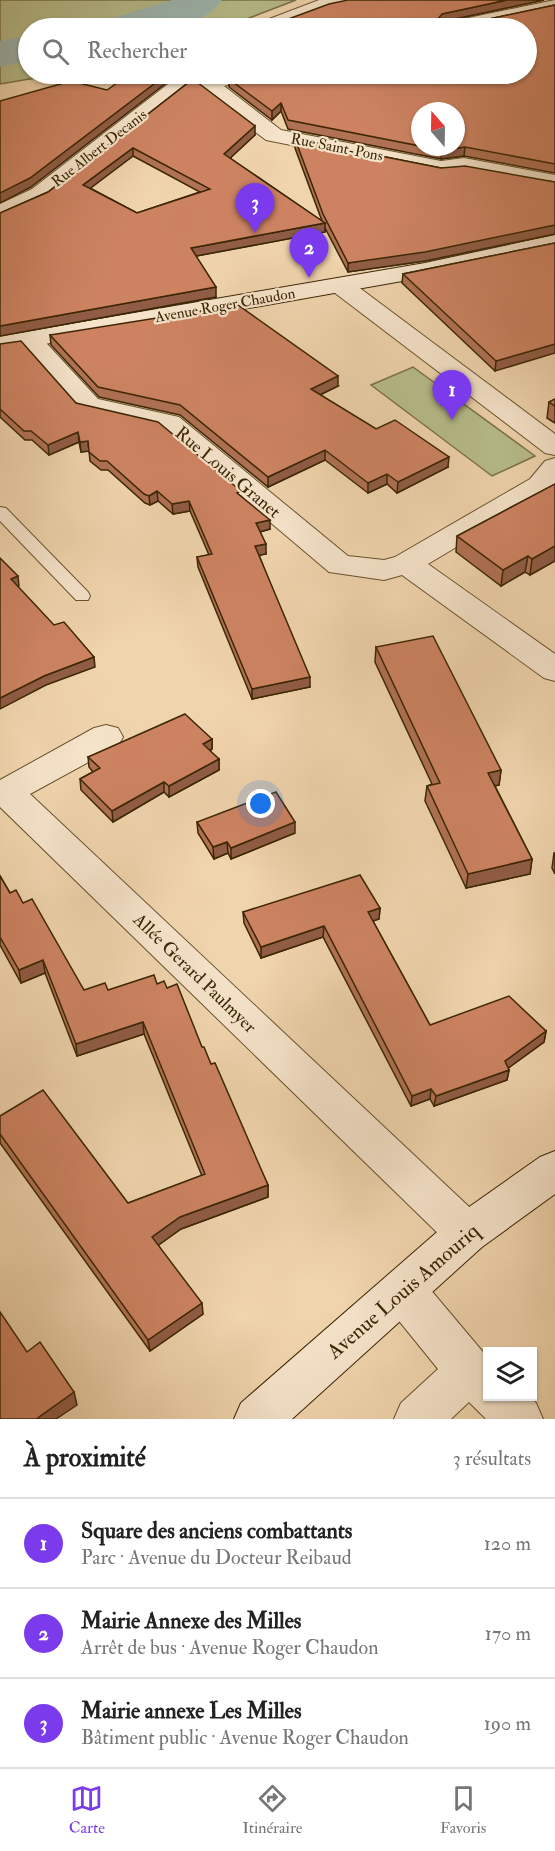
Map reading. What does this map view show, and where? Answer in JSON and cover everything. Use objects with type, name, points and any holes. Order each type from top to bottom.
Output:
[{"type":"street","points":[[288,18],[323,4],[349,0]]},
{"type":"street","points":[[493,18],[555,4]]},
{"type":"street","name":"Rue Albert Decanis","points":[[0,213],[40,194],[188,84]]},
{"type":"street","name":"Rue Saint-Pons","points":[[204,84],[274,135],[441,168],[464,165],[555,182]]},
{"type":"street","name":"Avenue Roger Chaudon","points":[[0,344],[340,285],[555,242]]},
{"type":"street","points":[[340,285],[555,447]]},
{"type":"street","name":"Rue Louis Granet","points":[[28,339],[89,405],[170,423],[340,565],[384,570],[406,564]]},
{"type":"street","points":[[555,467],[540,485],[406,564],[429,578],[555,670]]},
{"type":"street","name":"Allée Gerard Paulmyer","points":[[106,737],[6,792],[467,1233]]},
{"type":"street","name":"Avenue Louis Amouriq","points":[[256,1419],[467,1233],[555,1170]]},
{"type":"street","points":[[403,1291],[483,1385]]},
{"type":"street","points":[[417,1419],[483,1386]]},
{"type":"street","points":[[500,1401],[520,1419]]},
{"type":"lane","points":[[0,512],[82,596]]},
{"type":"green space","points":[[0,0],[296,0],[249,18],[18,18],[18,81],[0,84]]},
{"type":"green space","points":[[413,367],[535,456],[492,476],[371,385]]},
{"type":"building","points":[[348,0],[507,0],[442,14],[439,18],[291,18],[329,4]]},
{"type":"building","points":[[555,5],[555,164],[465,147],[465,102],[411,102],[411,144],[288,120],[281,103],[272,111],[236,84],[537,84],[537,18],[494,18]]},
{"type":"building","points":[[60,84],[83,84],[107,90],[116,84],[154,84],[30,178],[0,193],[0,101]]},
{"type":"building","points":[[187,84],[200,84],[255,126],[224,154],[325,223],[191,248],[216,287],[0,326],[0,213],[48,192]],"holes":[[[133,148],[210,189],[137,213],[83,185]]]},
{"type":"building","points":[[295,139],[441,168],[465,166],[555,182],[555,225],[425,252],[348,263],[323,214]]},
{"type":"building","points":[[555,243],[555,344],[496,361],[403,274]]},
{"type":"building","points":[[238,305],[338,376],[311,389],[376,429],[395,420],[449,457],[398,482],[387,474],[368,483],[325,450],[268,477],[180,405],[98,387],[50,335]]},
{"type":"building","points":[[21,341],[76,403],[158,422],[241,491],[237,493],[270,520],[256,523],[266,544],[255,546],[310,677],[252,689],[197,557],[212,554],[189,501],[172,504],[157,491],[149,496],[144,494],[107,461],[100,461],[89,452],[88,441],[80,442],[78,432],[48,445],[31,431],[24,431],[0,409],[0,344]]},
{"type":"building","points":[[555,484],[555,546],[532,559],[528,556],[503,570],[457,536]]},
{"type":"building","points":[[0,558],[18,576],[11,579],[54,625],[64,622],[94,657],[44,676],[0,698]]},
{"type":"building","points":[[433,636],[501,770],[488,773],[532,859],[468,874],[427,786],[440,783],[376,647]]},
{"type":"building","points":[[185,714],[212,739],[203,744],[219,759],[169,786],[164,782],[112,811],[80,779],[100,768],[88,757]]},
{"type":"building","points":[[276,792],[295,822],[231,848],[227,842],[213,847],[197,822]]},
{"type":"building","points":[[360,875],[380,908],[368,912],[430,1025],[509,996],[546,1031],[505,1061],[509,1070],[436,1096],[431,1089],[412,1096],[324,926],[261,947],[243,912]]},
{"type":"building","points":[[0,876],[10,893],[16,890],[23,903],[32,899],[84,990],[105,983],[108,990],[154,975],[157,984],[164,981],[167,988],[177,984],[202,1047],[211,1064],[215,1063],[268,1185],[180,1217],[152,1237],[202,1303],[148,1340],[0,1134],[0,1116],[43,1090],[128,1203],[205,1174],[143,1022],[76,1044],[43,960],[19,970],[0,937]]},
{"type":"building","points":[[0,1312],[27,1352],[40,1342],[74,1392],[36,1419],[0,1419]]},
{"type":"waterway","points":[[157,18],[184,10],[202,0]]},
{"type":"waterway","points":[[0,54],[18,51]]},
{"type":"place","name":"Mairie annexe Les Milles","points":[[255,233]]},
{"type":"place","name":"Mairie Annexe des Milles","points":[[309,278]]},
{"type":"place","name":"Square des anciens combattants","points":[[452,420]]}]
